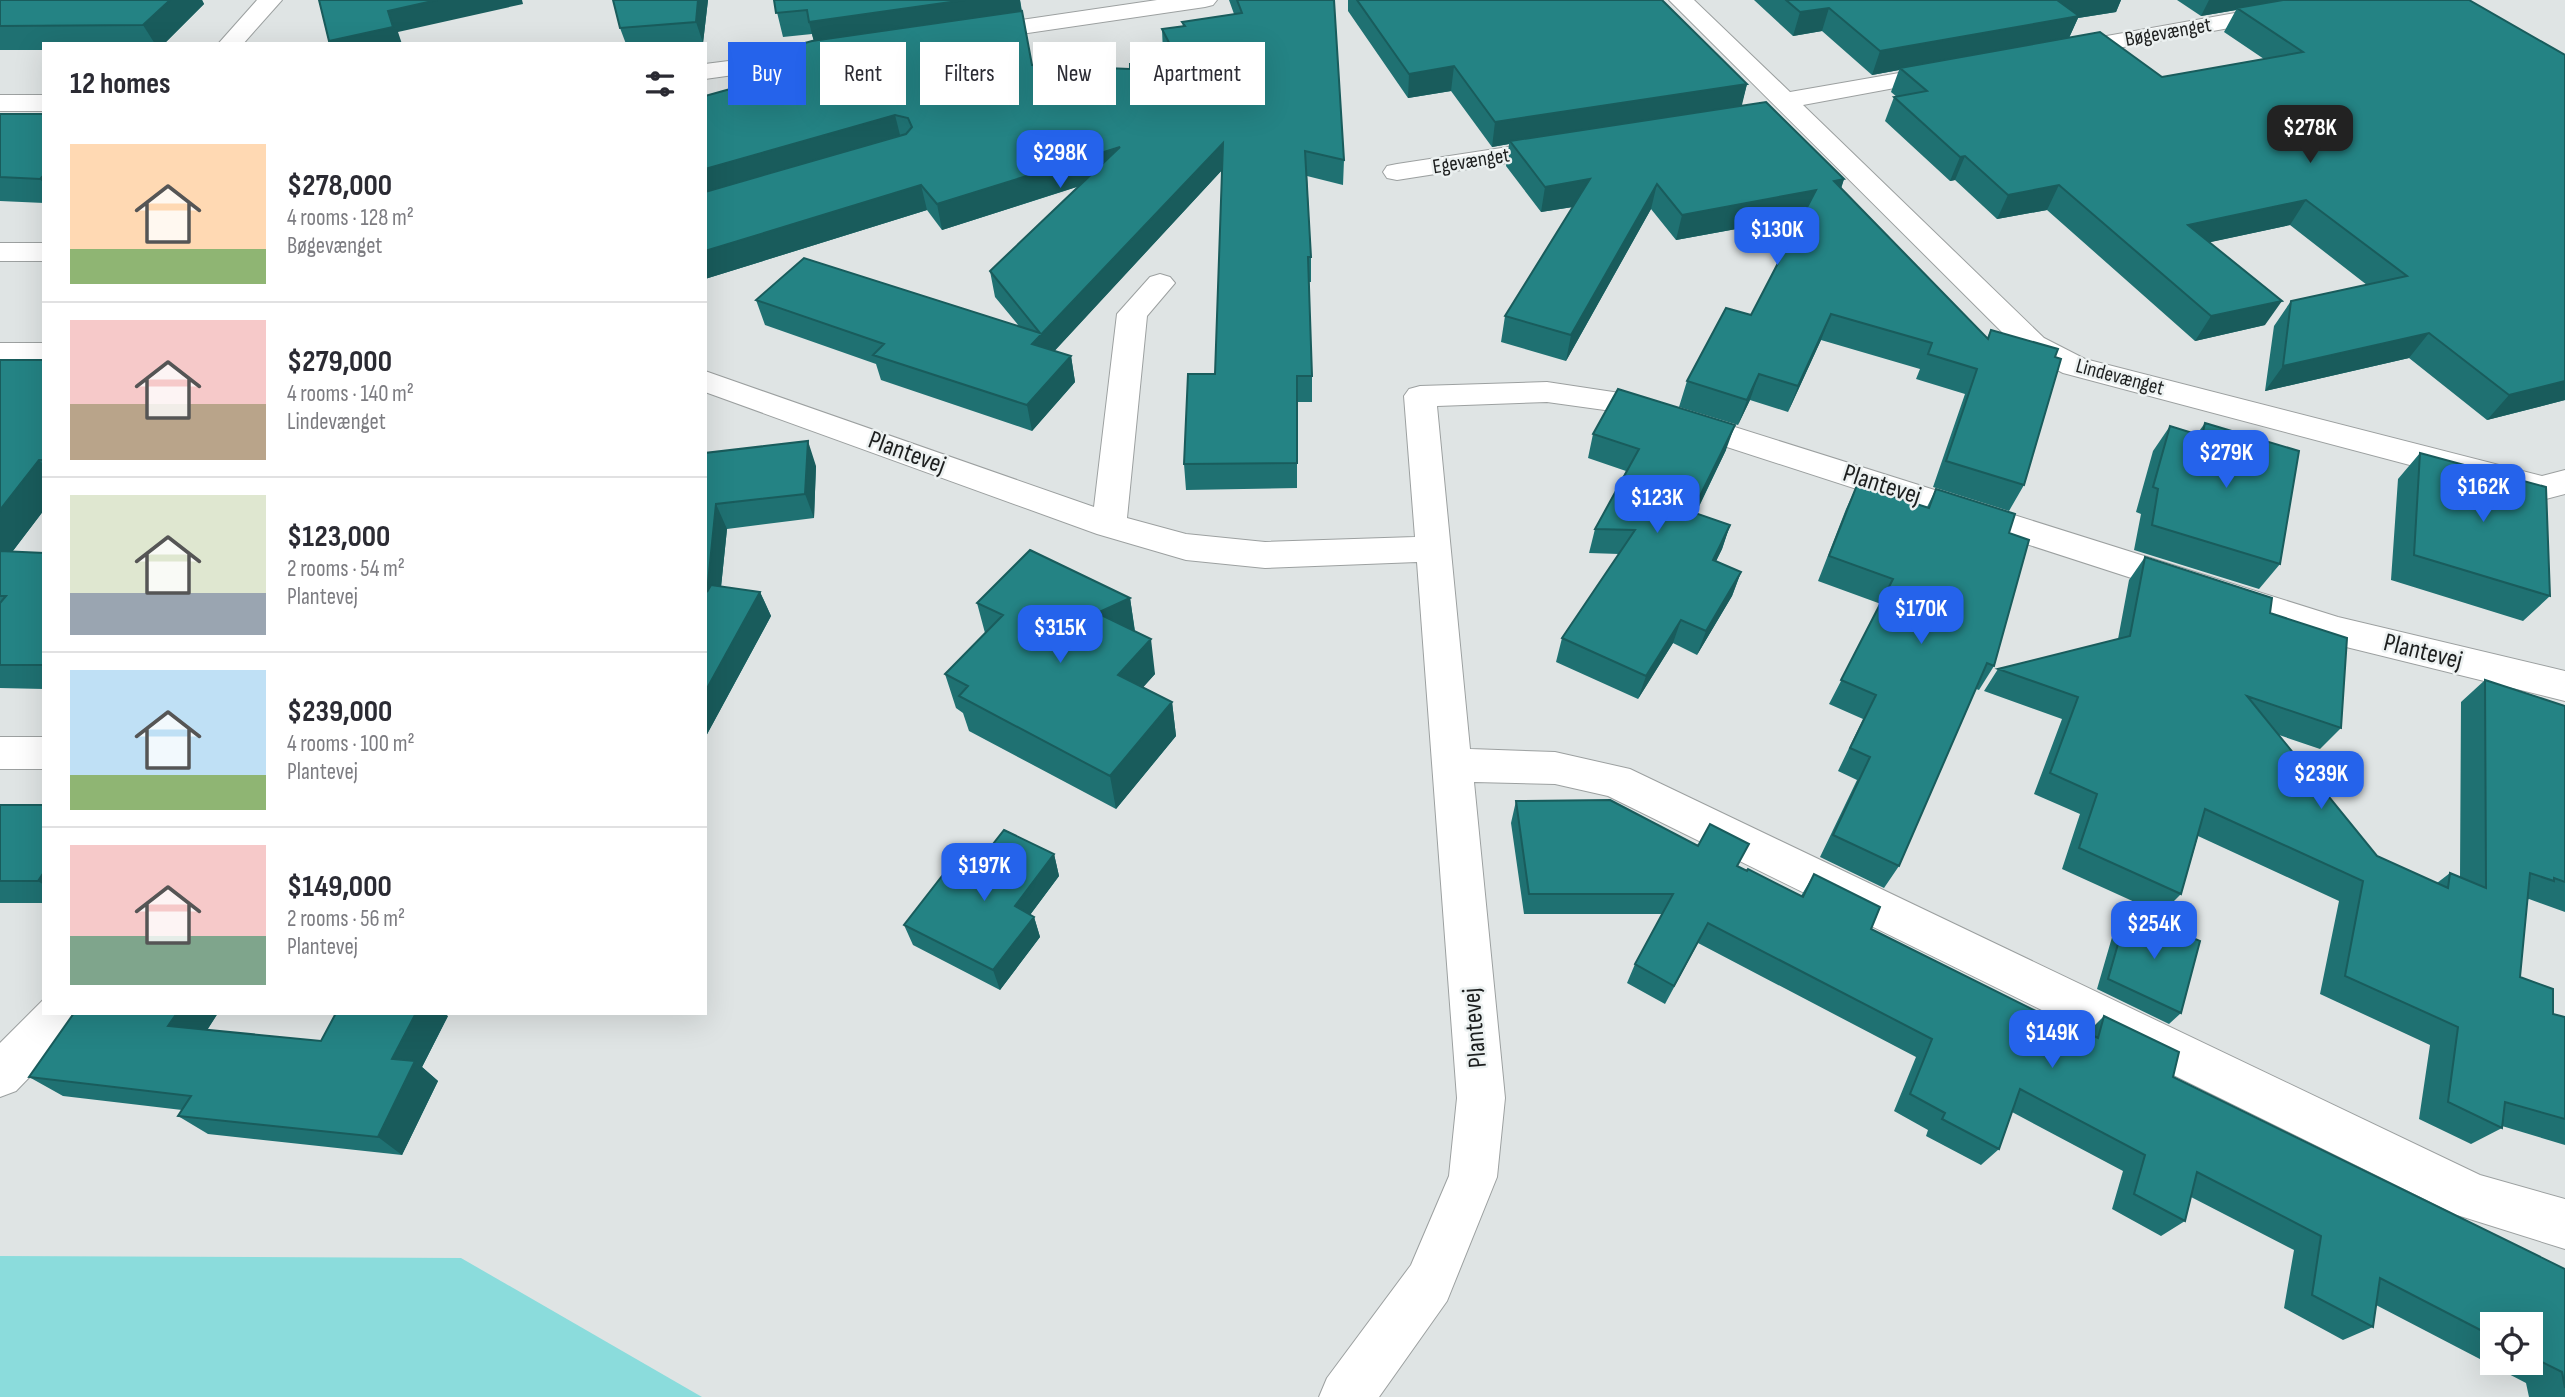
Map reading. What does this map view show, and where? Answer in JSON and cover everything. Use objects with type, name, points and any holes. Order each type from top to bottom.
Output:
[{"type":"street","points":[[232,42],[270,0]]},
{"type":"street","points":[[957,37],[1205,0]]},
{"type":"street","name":"Lindevænget","points":[[1681,0],[2033,345],[2074,366],[2542,488],[2565,482]]},
{"type":"street","name":"Bøgevænget","points":[[2044,54],[2346,0]]},
{"type":"street","points":[[707,72],[820,56]]},
{"type":"street","points":[[1758,117],[1789,106],[1964,69]]},
{"type":"street","points":[[0,103],[42,103]]},
{"type":"street","name":"Egevænget","points":[[1397,172],[1584,144]]},
{"type":"street","points":[[0,252],[42,252]]},
{"type":"street","points":[[1109,524],[1132,314],[1160,283]]},
{"type":"street","points":[[0,353],[42,353]]},
{"type":"street","name":"Plantevej","points":[[707,382],[1109,524],[1186,547],[1265,555],[1432,549]]},
{"type":"street","name":"Plantevej","points":[[1346,1397],[1429,1283],[1473,1177],[1480,1098],[1454,765],[1420,396],[1547,392],[1622,402],[2338,631],[2565,686]]},
{"type":"street","points":[[0,753],[42,753]]},
{"type":"street","points":[[1454,765],[1555,768],[1616,781],[2474,1198],[2565,1224]]},
{"type":"street","points":[[0,1075],[59,1015]]},
{"type":"shaded area","points":[[0,1256],[461,1258],[702,1397],[0,1397]]},
{"type":"building","points":[[0,0],[170,0],[143,25],[0,26]]},
{"type":"building","points":[[319,0],[437,0],[388,11],[393,27],[329,41]]},
{"type":"building","points":[[613,0],[698,0],[696,22],[620,28]]},
{"type":"building","points":[[774,0],[965,0],[809,22],[807,10],[776,13]]},
{"type":"building","points":[[1237,0],[1334,0],[1344,160],[1305,151],[1311,257],[1308,257],[1312,376],[1297,376],[1297,463],[1184,464],[1188,374],[1215,374],[1223,143],[1032,344],[1071,356],[1027,405],[873,355],[884,344],[756,300],[804,258],[1040,333],[990,271],[1120,147],[937,204],[921,185],[707,250],[707,191],[906,134],[912,127],[908,118],[895,115],[707,168],[707,95],[728,90],[728,105],[806,105],[806,43],[1022,11],[1033,65],[1033,105],[1116,105],[1116,68],[1130,69],[1130,105],[1265,105],[1265,42],[1169,42],[1162,29],[1185,26],[1182,22],[1242,13]]},
{"type":"building","points":[[1357,0],[1662,0],[1747,84],[1495,122],[1454,66],[1409,74]]},
{"type":"building","points":[[1786,0],[2057,0],[2079,16],[1880,51],[1829,8],[1800,12]]},
{"type":"building","points":[[2283,0],[2469,0],[2565,55],[2565,381],[2509,395],[2429,333],[2283,366],[2291,301],[2407,276],[2306,200],[2188,225],[2282,301],[2211,316],[2059,185],[2008,195],[1965,156],[1960,157],[1894,97],[1927,91],[1900,68],[2100,32],[2162,77],[2303,52],[2237,8]]},
{"type":"building","points":[[1766,102],[1844,179],[1834,181],[1988,339],[1991,330],[2058,349],[2055,357],[2061,359],[2024,485],[1946,461],[1977,369],[1928,354],[1932,343],[1831,314],[1798,386],[1759,374],[1747,400],[1687,381],[1726,308],[1751,315],[1816,190],[1682,215],[1657,184],[1571,335],[1505,316],[1590,179],[1545,187],[1510,141]]},
{"type":"building","points":[[0,114],[42,114],[42,177],[0,177]]},
{"type":"building","points":[[0,360],[42,360],[42,460],[39,460],[0,510]]},
{"type":"building","points":[[1618,389],[1735,425],[1692,512],[1730,525],[1713,560],[1741,572],[1706,631],[1681,620],[1646,676],[1562,638],[1635,530],[1595,529],[1639,449],[1593,434]]},
{"type":"building","points":[[2205,423],[2299,451],[2280,564],[2152,525],[2158,489],[2153,487],[2170,426],[2202,436]]},
{"type":"building","points":[[808,441],[805,494],[716,504],[707,592],[707,453]]},
{"type":"building","points":[[2420,453],[2546,487],[2550,596],[2414,555]]},
{"type":"building","points":[[1857,485],[1929,508],[1936,489],[2015,514],[2009,533],[2029,540],[1994,666],[1987,663],[1899,866],[1833,835],[1870,757],[1850,748],[1876,695],[1841,680],[1893,579],[1829,556]]},
{"type":"building","points":[[1030,550],[1130,598],[1097,613],[1151,639],[1118,675],[1172,702],[1110,776],[959,696],[968,686],[945,674],[1003,615],[977,603]]},
{"type":"building","points":[[0,551],[42,553],[42,665],[0,665],[0,603],[6,596],[0,596]]},
{"type":"building","points":[[2145,557],[2272,598],[2270,613],[2347,638],[2341,728],[2247,696],[2377,856],[2448,888],[2450,873],[2486,888],[2485,680],[2565,706],[2565,882],[2530,873],[2520,977],[2553,989],[2553,1014],[2565,1017],[2565,1119],[2505,1102],[2502,1128],[2448,1102],[2458,1027],[2345,976],[2363,881],[2205,809],[2181,894],[2079,848],[2097,794],[2050,773],[2078,697],[1998,669],[2130,636]]},
{"type":"building","points":[[711,585],[760,592],[707,688],[707,592]]},
{"type":"building","points":[[1610,800],[1698,846],[1710,824],[1749,844],[1737,866],[1747,871],[1748,869],[1803,897],[1814,874],[1880,907],[1871,929],[2044,1015],[2045,1012],[2098,1038],[2104,1016],[2179,1052],[2173,1077],[2565,1269],[2565,1388],[2562,1372],[2543,1362],[2543,1312],[2480,1312],[2480,1330],[2380,1278],[2373,1327],[2312,1295],[2321,1236],[2197,1172],[2185,1221],[2134,1194],[2145,1155],[2020,1089],[1999,1149],[1942,1119],[1945,1113],[1910,1094],[1932,1039],[1708,923],[1674,986],[1635,964],[1673,894],[1529,894],[1516,801]]},
{"type":"building","points":[[0,805],[42,805],[42,875],[38,881],[0,881]]},
{"type":"building","points":[[1004,830],[1054,854],[1015,906],[1034,917],[993,970],[904,925],[942,876],[960,886]]},
{"type":"building","points":[[2128,909],[2200,941],[2181,1013],[2108,979]]},
{"type":"building","points":[[73,1015],[176,1015],[168,1026],[321,1041],[335,1015],[415,1015],[392,1059],[415,1061],[378,1137],[178,1116],[191,1096],[29,1077]]}]
